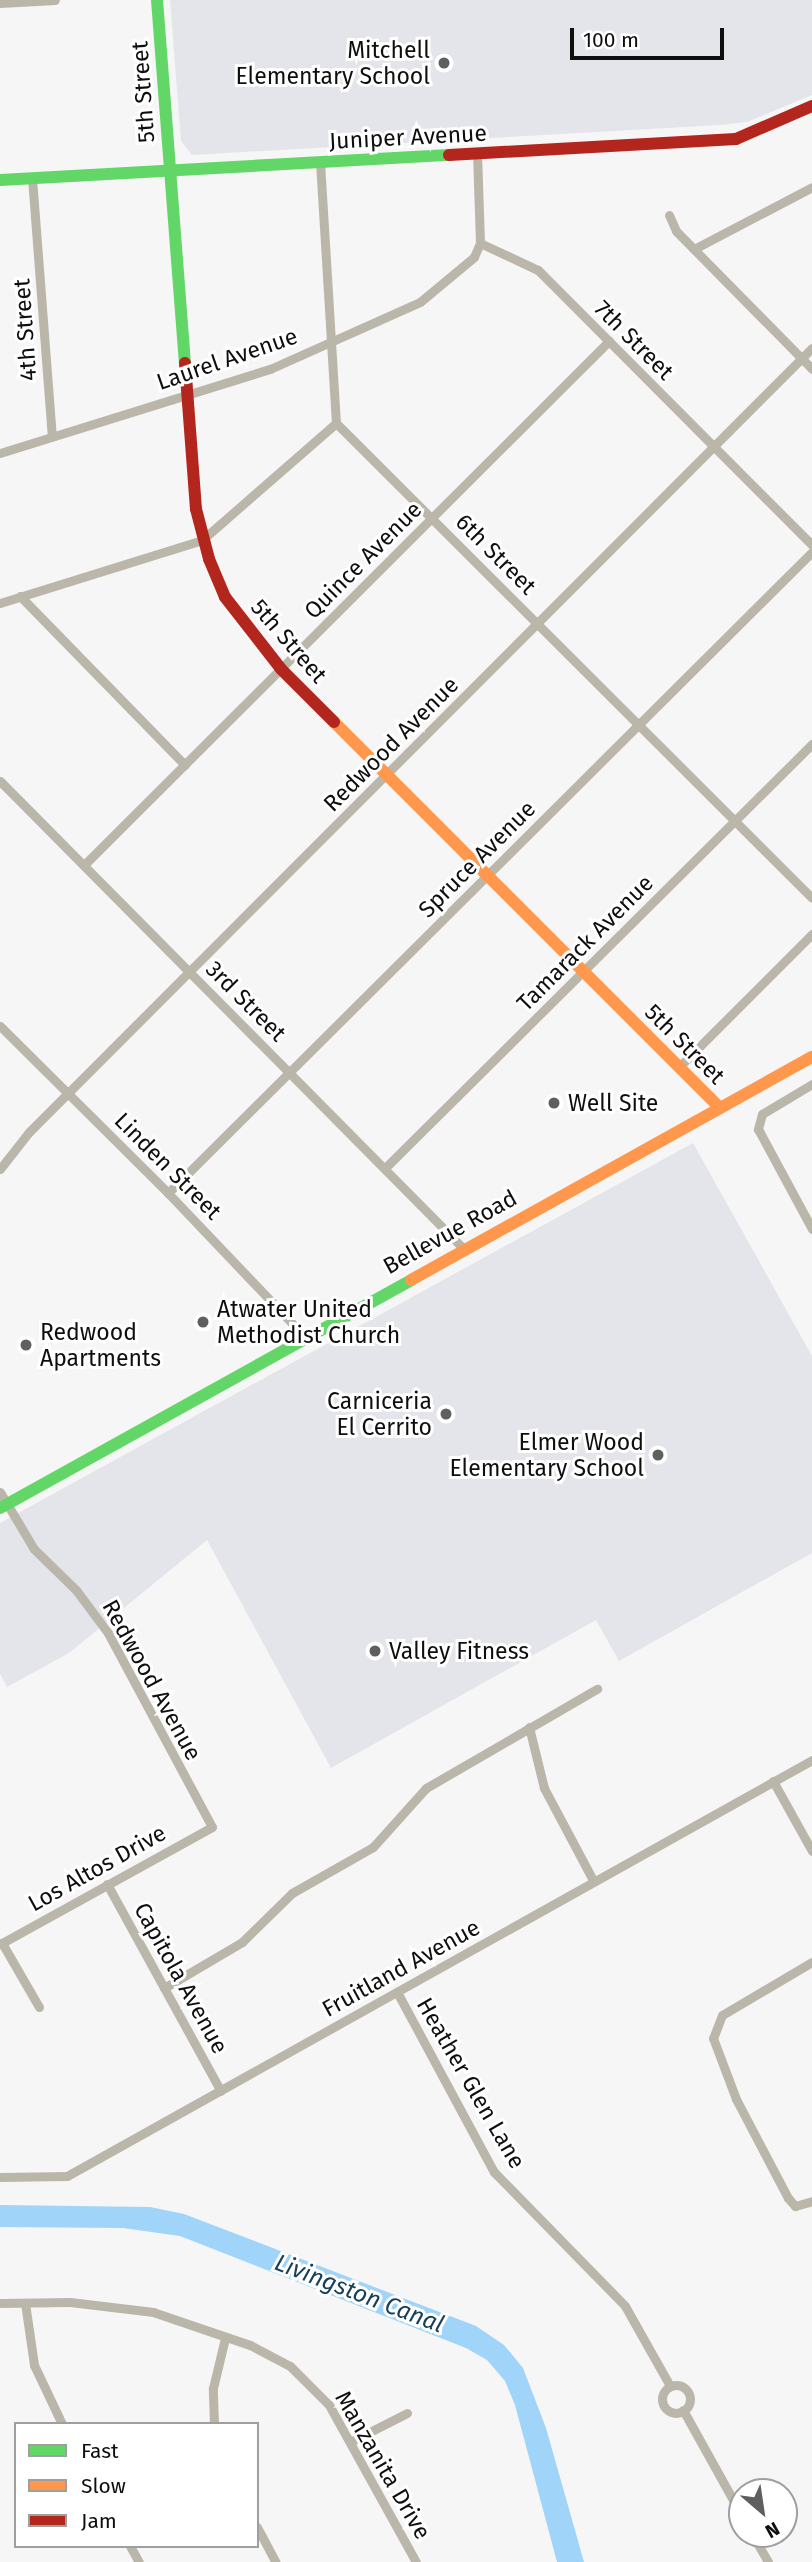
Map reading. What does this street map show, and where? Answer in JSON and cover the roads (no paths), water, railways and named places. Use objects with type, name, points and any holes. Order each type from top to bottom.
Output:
[{"type":"street","points":[[0,3],[55,0]]},
{"type":"street","name":"5th Street","points":[[157,0],[187,395],[202,540],[225,597],[281,669],[720,1108]]},
{"type":"street","name":"Juniper Avenue","points":[[0,180],[736,139],[812,106]]},
{"type":"street","points":[[477,154],[480,243]]},
{"type":"street","points":[[0,603],[202,540],[336,423],[320,162]]},
{"type":"street","name":"4th Street","points":[[32,178],[52,436]]},
{"type":"street","points":[[694,250],[812,187]]},
{"type":"street","points":[[669,215],[676,231],[812,369]]},
{"type":"street","name":"7th Street","points":[[480,243],[538,270],[812,545]]},
{"type":"street","name":"Laurel Avenue","points":[[0,453],[270,369],[420,302],[474,257],[480,243]]},
{"type":"street","name":"Quince Avenue","points":[[84,865],[609,341]]},
{"type":"street","name":"Redwood Avenue","points":[[0,1169],[29,1132],[539,625],[812,348]]},
{"type":"street","name":"6th Street","points":[[336,423],[812,898]]},
{"type":"street","name":"Spruce Avenue","points":[[168,1193],[812,552]]},
{"type":"street","points":[[20,596],[185,765]]},
{"type":"street","name":"Tamarack Avenue","points":[[385,1168],[812,744]]},
{"type":"street","name":"3rd Street","points":[[0,781],[464,1248]]},
{"type":"street","points":[[678,1068],[812,934]]},
{"type":"street","name":"Linden Street","points":[[0,1026],[168,1193],[305,1337]]},
{"type":"street","name":"Bellevue Road","points":[[4,1506],[812,1057]]},
{"type":"street","points":[[812,1084],[762,1114],[758,1129],[812,1229]]},
{"type":"street","name":"Redwood Avenue","points":[[0,1492],[4,1506],[34,1549],[76,1590],[101,1623],[212,1827]]},
{"type":"street","points":[[164,1988],[242,1942],[292,1893],[373,1847],[426,1788],[597,1689]]},
{"type":"street","points":[[529,1727],[544,1788],[594,1882]]},
{"type":"street","name":"Fruitland Avenue","points":[[0,2176],[67,2176],[812,1759]]},
{"type":"street","points":[[773,1781],[812,1851]]},
{"type":"street","name":"Los Altos Drive","points":[[1,1943],[212,1827]]},
{"type":"street","name":"Capitola Avenue","points":[[107,1884],[221,2091]]},
{"type":"street","points":[[1,1943],[39,2007]]},
{"type":"street","points":[[812,1962],[722,2015],[714,2027],[713,2038],[736,2099],[795,2206],[812,2201]]},
{"type":"street","name":"Heather Glen Lane","points":[[397,1992],[494,2172],[625,2306],[670,2386]]},
{"type":"street","points":[[25,2303],[34,2365],[60,2422]]},
{"type":"street","name":"Manzanita Drive","points":[[0,2304],[111,2305],[153,2312],[275,2356],[309,2381],[350,2442],[416,2562]]},
{"type":"street","points":[[214,2422],[213,2388],[225,2338]]},
{"type":"street","name":"Heather Glen Lane","points":[[670,2386],[681,2386],[688,2393],[689,2403],[683,2410],[665,2407],[663,2393],[670,2386]]},
{"type":"street","name":"Heather Glen Lane","points":[[683,2410],[728,2491]]},
{"type":"street","points":[[350,2442],[407,2413]]},
{"type":"street","points":[[259,2531],[276,2562]]},
{"type":"water","name":"Livingston Canal","points":[[0,2205],[150,2207],[184,2214],[476,2326],[504,2345],[523,2368],[546,2428],[584,2562],[557,2562],[515,2405],[505,2381],[487,2360],[466,2348],[180,2236],[123,2228],[0,2227]]},
{"type":"place","name":"Mitchell Elementary School","points":[[444,63]]},
{"type":"place","name":"Well Site","points":[[554,1103]]},
{"type":"place","name":"Atwater United Methodist Church","points":[[203,1322]]},
{"type":"place","name":"Redwood Apartments","points":[[26,1345]]},
{"type":"place","name":"Carniceria El Cerrito","points":[[446,1414]]},
{"type":"place","name":"Elmer Wood Elementary School","points":[[658,1455]]},
{"type":"place","name":"Valley Fitness","points":[[375,1651]]}]
